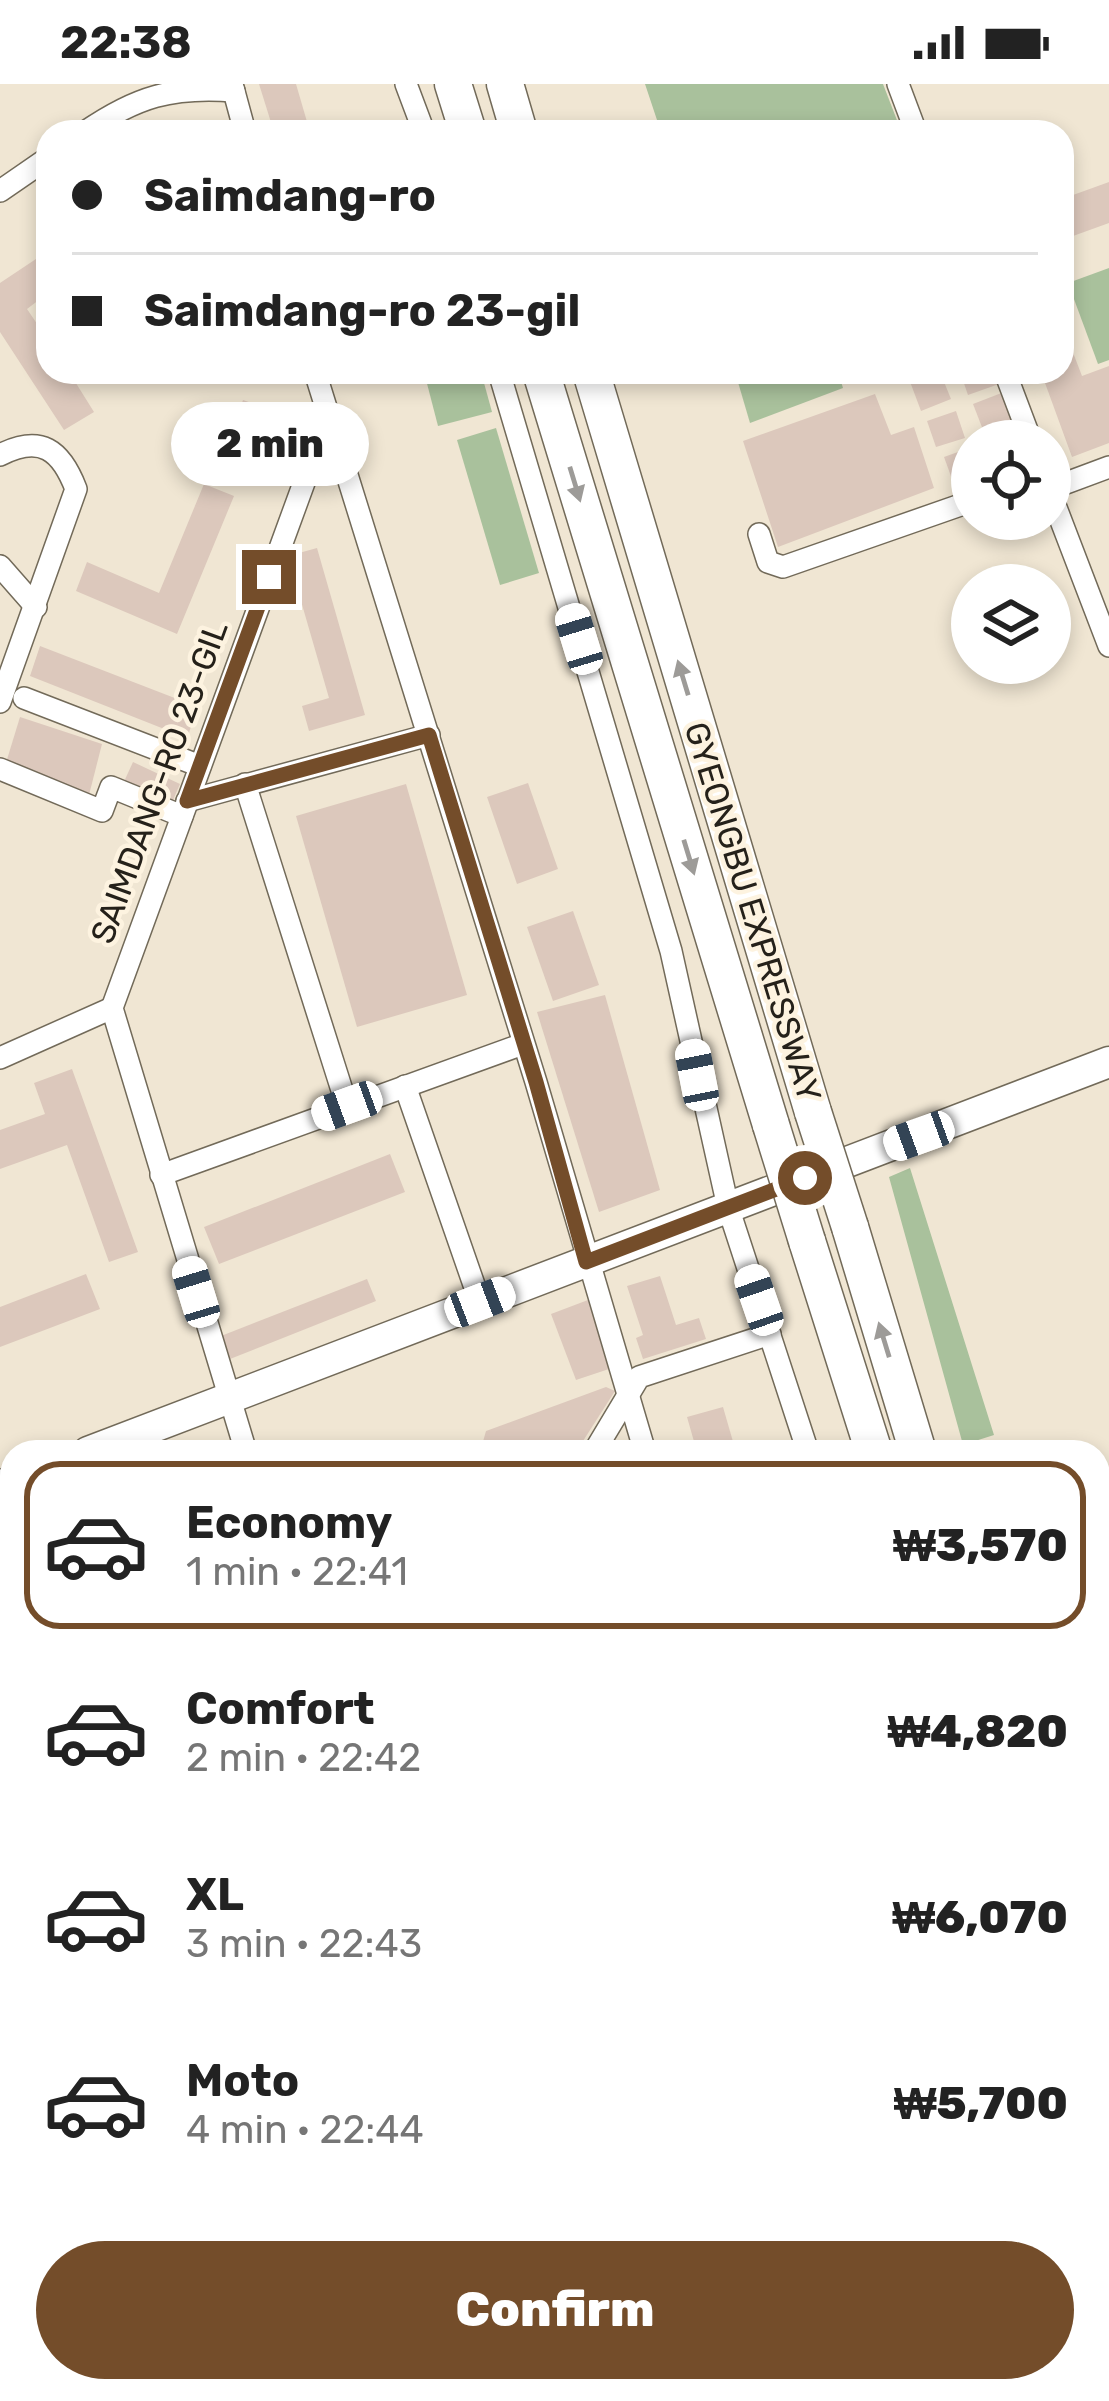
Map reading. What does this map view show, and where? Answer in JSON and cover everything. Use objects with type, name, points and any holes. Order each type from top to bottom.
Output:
[{"type":"highway","points":[[453,84],[464,120]]},
{"type":"highway","points":[[505,84],[516,120]]},
{"type":"highway","name":"GYEONGBU EXPRESSWAY","points":[[545,384],[870,1440]]},
{"type":"highway","name":"GYEONGBU EXPRESSWAY","points":[[595,384],[914,1440]]},
{"type":"main road","points":[[119,1440],[1109,1062]]},
{"type":"street","points":[[406,84],[420,120]]},
{"type":"street","points":[[898,84],[912,120]]},
{"type":"street","points":[[102,120],[124,105],[200,88],[233,88],[242,120]]},
{"type":"street","points":[[0,191],[36,166]]},
{"type":"street","points":[[319,384],[641,1440]]},
{"type":"street","points":[[504,384],[671,951],[728,1207],[804,1440]]},
{"type":"street","points":[[1010,384],[1023,420]]},
{"type":"street","name":"SAIMDANG-RO 23-GIL","points":[[112,1008],[328,416]]},
{"type":"street","points":[[0,455],[22,446],[50,450],[67,464],[76,489],[0,702]]},
{"type":"street","points":[[1071,482],[1109,467]]},
{"type":"street","points":[[759,534],[768,562],[776,568],[951,508]]},
{"type":"street","points":[[1069,540],[1109,646]]},
{"type":"street","points":[[0,566],[36,607]]},
{"type":"street","points":[[24,698],[200,766]]},
{"type":"street","points":[[0,769],[102,811],[111,787],[184,808],[245,784],[429,735]]},
{"type":"street","points":[[245,784],[347,1106]]},
{"type":"street","points":[[0,1058],[112,1008],[242,1440]]},
{"type":"street","points":[[161,1175],[523,1045]]},
{"type":"street","points":[[405,1086],[480,1302]]},
{"type":"street","points":[[601,1440],[639,1377],[770,1334]]},
{"type":"green space","points":[[645,84],[883,84],[897,120],[657,120]]},
{"type":"green space","points":[[1109,268],[1109,360],[1098,364],[1074,299],[1074,281]]},
{"type":"green space","points":[[427,384],[484,384],[492,412],[438,426]]},
{"type":"green space","points":[[739,384],[842,384],[843,388],[750,423]]},
{"type":"green space","points":[[496,428],[539,573],[500,585],[457,440]]},
{"type":"green space","points":[[910,1168],[994,1435],[962,1440],[889,1177]]},
{"type":"building","points":[[259,84],[296,84],[306,120],[270,120]]},
{"type":"building","points":[[1109,182],[1109,223],[1074,236],[1074,195]]},
{"type":"building","points":[[36,259],[36,302],[27,309],[36,322],[36,384],[76,384],[94,412],[64,430],[0,332],[0,283]]},
{"type":"building","points":[[1074,355],[1082,376],[1109,366],[1109,443],[1072,457],[1071,420],[1059,420],[1045,384],[1074,384]]},
{"type":"building","points":[[911,384],[945,384],[951,399],[921,411]]},
{"type":"building","points":[[964,384],[999,384],[968,395]]},
{"type":"building","points":[[1004,392],[1016,420],[979,420],[973,404]]},
{"type":"building","points":[[875,394],[891,435],[914,427],[934,488],[778,547],[743,441]]},
{"type":"building","points":[[243,400],[274,411],[252,472],[177,445],[188,415],[209,422],[215,405],[223,408],[221,415],[236,420]]},
{"type":"building","points":[[956,411],[959,420],[951,420],[951,442],[936,447],[927,421]]},
{"type":"building","points":[[204,484],[234,496],[177,634],[76,591],[87,562],[159,593]]},
{"type":"building","points":[[317,548],[365,715],[309,731],[302,706],[329,698],[288,556]]},
{"type":"building","points":[[40,646],[198,707],[187,738],[30,676]]},
{"type":"building","points":[[20,717],[102,744],[89,795],[5,766]]},
{"type":"building","points":[[133,762],[180,784],[170,807],[122,786]]},
{"type":"building","points":[[528,783],[558,869],[517,884],[487,797]]},
{"type":"building","points":[[406,784],[467,995],[357,1027],[296,816]]},
{"type":"building","points":[[573,911],[599,985],[553,1001],[527,927]]},
{"type":"building","points":[[605,995],[660,1190],[599,1212],[537,1012]]},
{"type":"building","points":[[72,1069],[138,1252],[109,1262],[67,1145],[0,1169],[0,1130],[45,1114],[34,1083]]},
{"type":"building","points":[[390,1154],[405,1192],[219,1264],[204,1227]]},
{"type":"building","points":[[86,1274],[100,1309],[0,1347],[0,1307]]},
{"type":"building","points":[[660,1276],[676,1325],[699,1318],[706,1339],[643,1359],[636,1338],[643,1335],[627,1286]]},
{"type":"building","points":[[367,1279],[376,1301],[230,1359],[221,1336]]},
{"type":"building","points":[[588,1300],[612,1368],[576,1380],[551,1314]]},
{"type":"building","points":[[606,1387],[615,1391],[584,1440],[483,1440],[486,1431]]},
{"type":"building","points":[[723,1407],[733,1440],[694,1440],[687,1417]]},
{"type":"route","points":[[269,577],[187,801],[429,735],[586,1262],[805,1178]]}]
